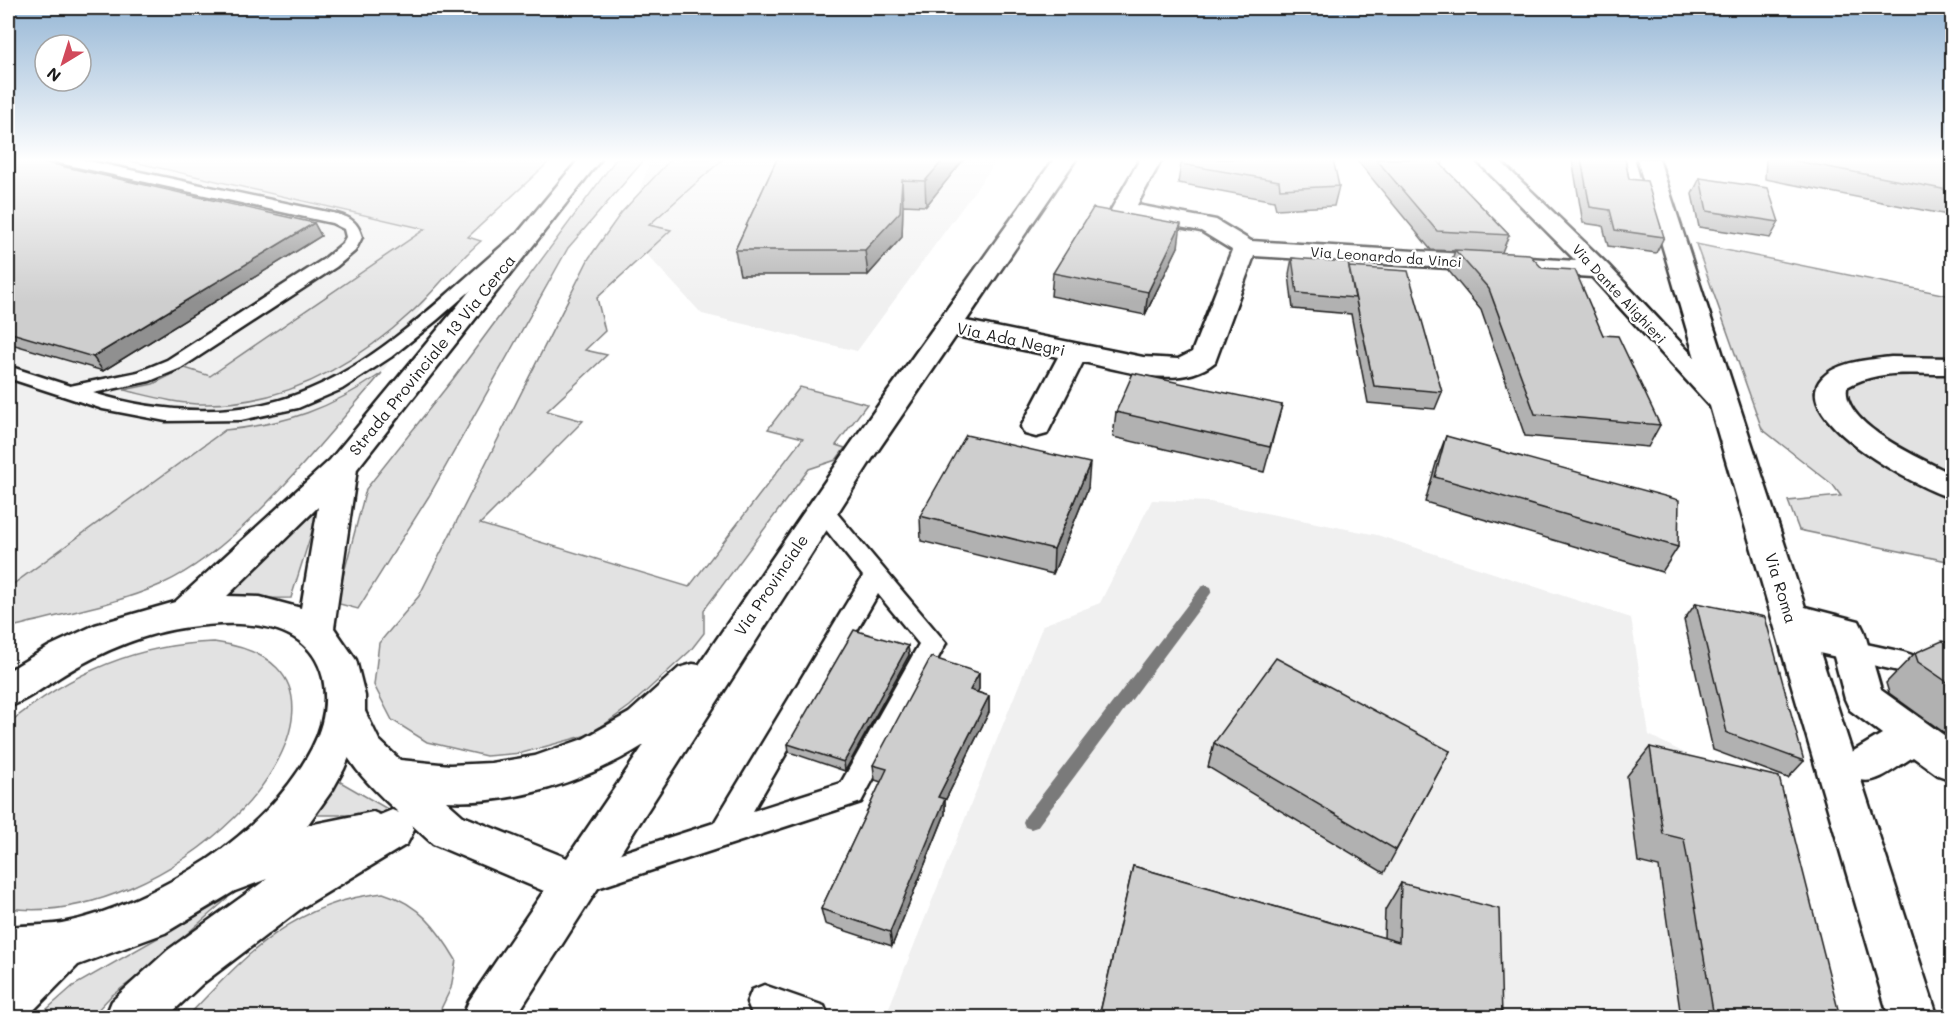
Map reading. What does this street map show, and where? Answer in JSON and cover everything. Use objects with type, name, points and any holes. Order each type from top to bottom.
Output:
[{"type":"street","name":"Strada Provinciale 13 Via Cerca","points":[[187,612],[341,467],[552,207]]},
{"type":"street","name":"Via Provinciale","points":[[486,1017],[822,511],[1031,207]]},
{"type":"street","points":[[1125,207],[1123,210],[1208,225],[1231,237],[1245,248]]},
{"type":"street","name":"Via Dante Alighieri","points":[[1535,207],[1599,270],[1724,405]]},
{"type":"street","name":"Via Roma","points":[[1663,207],[1914,1017]]},
{"type":"street","name":"Via Ada Negri","points":[[948,326],[1116,361],[1167,369],[1189,366],[1206,356],[1245,248]]},
{"type":"street","name":"Via Leonardo da Vinci","points":[[1245,248],[1599,270]]},
{"type":"street","name":"Via Ada Negri","points":[[1036,427],[1074,352]]},
{"type":"street","points":[[1953,366],[1891,365],[1857,370],[1833,383],[1832,400],[1843,420],[1894,458],[1953,487]]},
{"type":"street","name":"Strada Provinciale 13 Via Cerca","points":[[315,632],[341,467]]},
{"type":"street","name":"Strada Provinciale 13 Via Cerca","points":[[8,691],[58,659],[123,629],[187,612],[237,608],[281,615],[315,632],[331,646],[341,665],[346,698],[345,710],[333,750],[316,781],[276,829],[222,874],[145,918],[64,946],[8,950]]},
{"type":"street","points":[[1793,628],[1846,631],[1864,699],[1953,763]]},
{"type":"street","points":[[388,776],[435,782],[471,783],[535,772],[608,746],[635,730],[666,705],[738,636]]},
{"type":"street","points":[[8,663],[58,659]]},
{"type":"street","points":[[345,710],[354,734],[366,752],[388,776],[448,830]]},
{"type":"street","points":[[1867,764],[1914,735]]},
{"type":"street","points":[[222,874],[327,840],[409,828],[448,830],[575,882]]},
{"type":"street","points":[[129,1017],[185,968],[287,892],[392,830]]},
{"type":"street","name":"Strada Provinciale 13 Via Cerca","points":[[8,1000],[64,946]]},
{"type":"lane","points":[[73,391],[143,377],[174,364],[330,263],[349,248],[354,237],[351,226],[337,219],[281,207]]},
{"type":"lane","points":[[8,372],[142,411],[183,417],[213,417],[297,400],[332,387],[361,370],[406,336],[536,227]]},
{"type":"lane","points":[[575,882],[851,793],[933,643],[875,577],[822,511]]},
{"type":"lane","points":[[724,834],[875,577]]},
{"type":"lane","points":[[1851,651],[1903,662]]},
{"type":"lane","points":[[764,1002],[812,1017]]},
{"type":"shaded area","points":[[8,207],[331,207],[481,241],[455,263],[432,290],[382,373],[297,469],[242,527],[216,549],[163,583],[138,593],[8,628]]},
{"type":"shaded area","points":[[329,207],[500,207],[468,237],[481,241],[423,302],[368,348],[318,378],[264,397],[204,404],[174,401],[124,390],[153,384],[185,368],[210,376],[425,229]]},
{"type":"shaded area","points":[[581,207],[604,207],[568,248],[429,496],[358,609],[336,603],[366,489],[453,379]]},
{"type":"shaded area","points":[[627,207],[669,207],[649,225],[671,230],[597,298],[605,331],[585,350],[607,355],[547,411],[583,421],[480,524],[689,587],[803,438],[768,429],[800,387],[867,404],[836,445],[845,448],[836,460],[809,469],[704,610],[704,633],[690,651],[630,706],[587,735],[522,753],[486,756],[427,742],[392,720],[374,685],[379,643],[419,596],[589,258]]},
{"type":"shaded area","points":[[634,207],[963,207],[857,351],[702,314],[625,231]]},
{"type":"shaded area","points":[[1696,244],[1952,296],[1952,562],[1799,530],[1788,501],[1841,496],[1833,485],[1762,429]]},
{"type":"shaded area","points":[[382,373],[280,490],[222,545],[192,568],[162,584],[125,598],[8,628],[8,588],[225,430],[268,424],[307,413],[363,386]]},
{"type":"shaded area","points":[[1152,500],[1210,502],[1377,535],[1631,618],[1649,735],[1768,796],[1820,1017],[910,1018],[888,1010],[1043,625],[1100,603]]},
{"type":"shaded area","points":[[319,509],[291,598],[219,599]]},
{"type":"shaded area","points":[[214,642],[252,652],[277,668],[290,689],[293,714],[287,740],[274,767],[256,794],[234,818],[186,857],[130,888],[100,899],[69,906],[38,910],[8,908],[8,724],[54,691],[104,665],[157,649]]},
{"type":"shaded area","points":[[337,780],[398,815],[314,815]]},
{"type":"shaded area","points":[[383,893],[407,904],[426,919],[456,960],[451,988],[437,1017],[187,1017],[251,953],[297,920],[351,898]]},
{"type":"shaded area","points":[[228,898],[142,973],[111,996],[91,1017],[38,1017],[73,986]]},
{"type":"building","points":[[8,207],[242,207],[314,223],[93,357],[8,332]]},
{"type":"building","points":[[755,207],[900,207],[900,212],[865,250],[735,250]]},
{"type":"building","points":[[1417,207],[1482,207],[1509,235],[1437,231]]},
{"type":"building","points":[[1590,207],[1655,207],[1664,237],[1615,230],[1610,210]]},
{"type":"building","points":[[1706,207],[1774,207],[1779,222],[1707,211]]},
{"type":"building","points":[[1093,208],[1181,224],[1148,292],[1053,273]]},
{"type":"building","points":[[1455,250],[1529,254],[1542,268],[1575,270],[1603,335],[1618,336],[1660,425],[1535,414],[1489,289]]},
{"type":"building","points":[[1292,258],[1348,262],[1355,298],[1297,293]]},
{"type":"building","points":[[1349,267],[1408,271],[1442,392],[1374,386]]},
{"type":"building","points":[[1133,373],[1282,405],[1270,447],[1116,412]]},
{"type":"building","points":[[966,435],[1090,463],[1054,549],[920,516]]},
{"type":"building","points":[[1446,436],[1679,500],[1678,547],[1435,477]]},
{"type":"building","points":[[1696,603],[1765,617],[1804,761],[1727,733]]},
{"type":"building","points":[[854,630],[908,646],[844,762],[788,744]]},
{"type":"building","points":[[1942,641],[1953,644],[1953,686],[1918,662],[1915,653]]},
{"type":"building","points":[[931,657],[979,673],[970,690],[989,696],[938,797],[945,799],[890,932],[821,909],[887,769],[873,765]]},
{"type":"building","points":[[1276,658],[1450,751],[1396,850],[1214,743]]},
{"type":"building","points":[[1650,747],[1779,777],[1840,1017],[1714,1017],[1684,839],[1663,834]]},
{"type":"building","points":[[1133,866],[1399,942],[1401,883],[1499,909],[1502,1017],[1113,1017],[1100,1013]]},
{"type":"waterway","points":[[1031,822],[1206,590]]}]
